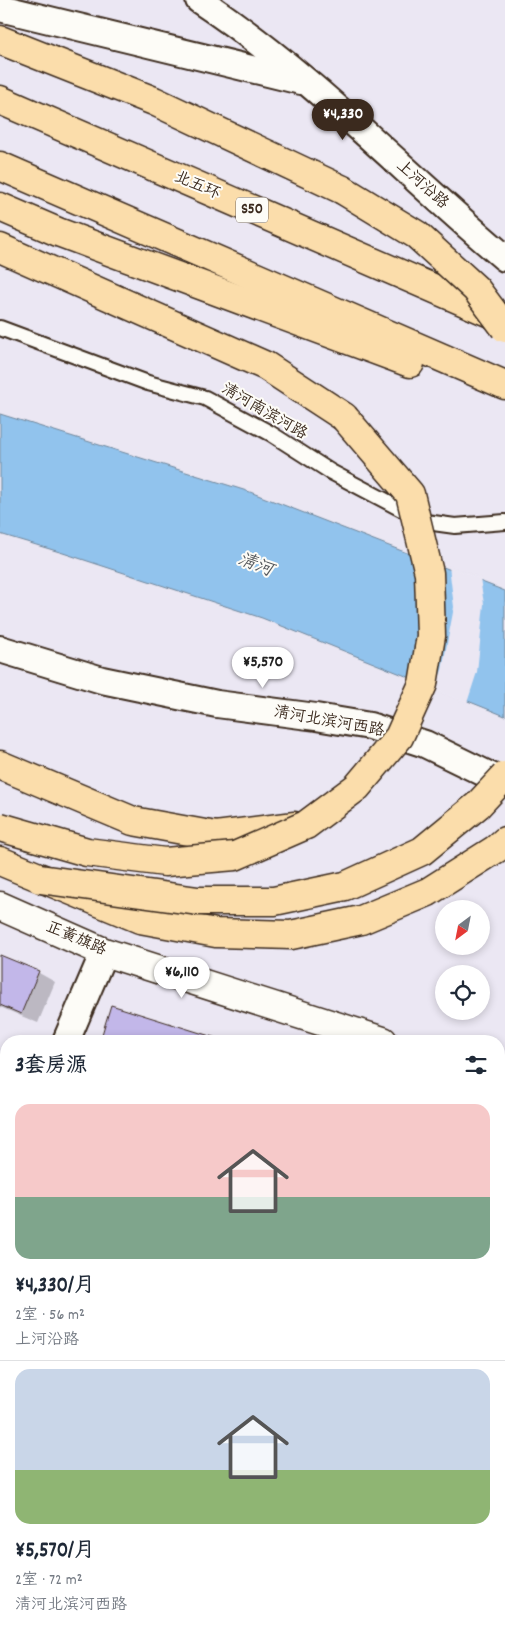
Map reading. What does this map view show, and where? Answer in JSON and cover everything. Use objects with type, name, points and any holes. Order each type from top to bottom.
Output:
[{"type":"highway","points":[[0,40],[154,101],[343,190],[417,234],[476,289],[505,328]]},
{"type":"highway","name":"北五环","points":[[0,100],[505,320]]},
{"type":"highway","points":[[0,166],[505,385]]},
{"type":"highway","points":[[0,207],[58,232],[505,398]]},
{"type":"highway","points":[[0,248],[266,366],[344,417],[410,494],[429,573],[431,636],[423,684],[399,737],[357,787],[306,825],[235,856],[165,862],[87,852],[0,827]]},
{"type":"highway","points":[[0,765],[133,821],[216,836],[306,825]]},
{"type":"highway","points":[[40,879],[198,901],[274,901],[345,886],[422,851],[478,805],[505,776]]},
{"type":"highway","points":[[0,861],[140,919],[216,933],[291,935],[361,920],[428,892],[496,849],[505,841]]},
{"type":"street","name":"上河沿路","points":[[199,0],[238,26],[309,83],[470,229],[505,258]]},
{"type":"street","points":[[0,8],[309,83]]},
{"type":"street","name":"清河北滨河西路","points":[[0,649],[102,680],[217,704],[370,726],[425,744],[505,783]]},
{"type":"street","name":"正黄旗路","points":[[0,906],[104,952],[364,1035]]},
{"type":"street","points":[[69,1035],[104,952]]},
{"type":"lane","name":"清河南滨河路","points":[[0,328],[148,383],[205,398],[270,433],[331,472],[426,522],[455,526],[505,522]]},
{"type":"water","name":"清河","points":[[0,414],[250,492],[505,591],[505,716],[262,618],[0,534]]},
{"type":"pier","points":[[449,566],[480,578],[484,604],[477,672],[467,703],[434,690],[442,670],[454,607]]},
{"type":"building","points":[[0,955],[39,971],[21,1014],[0,1005]]},
{"type":"building","points":[[111,1005],[207,1035],[102,1035]]}]
